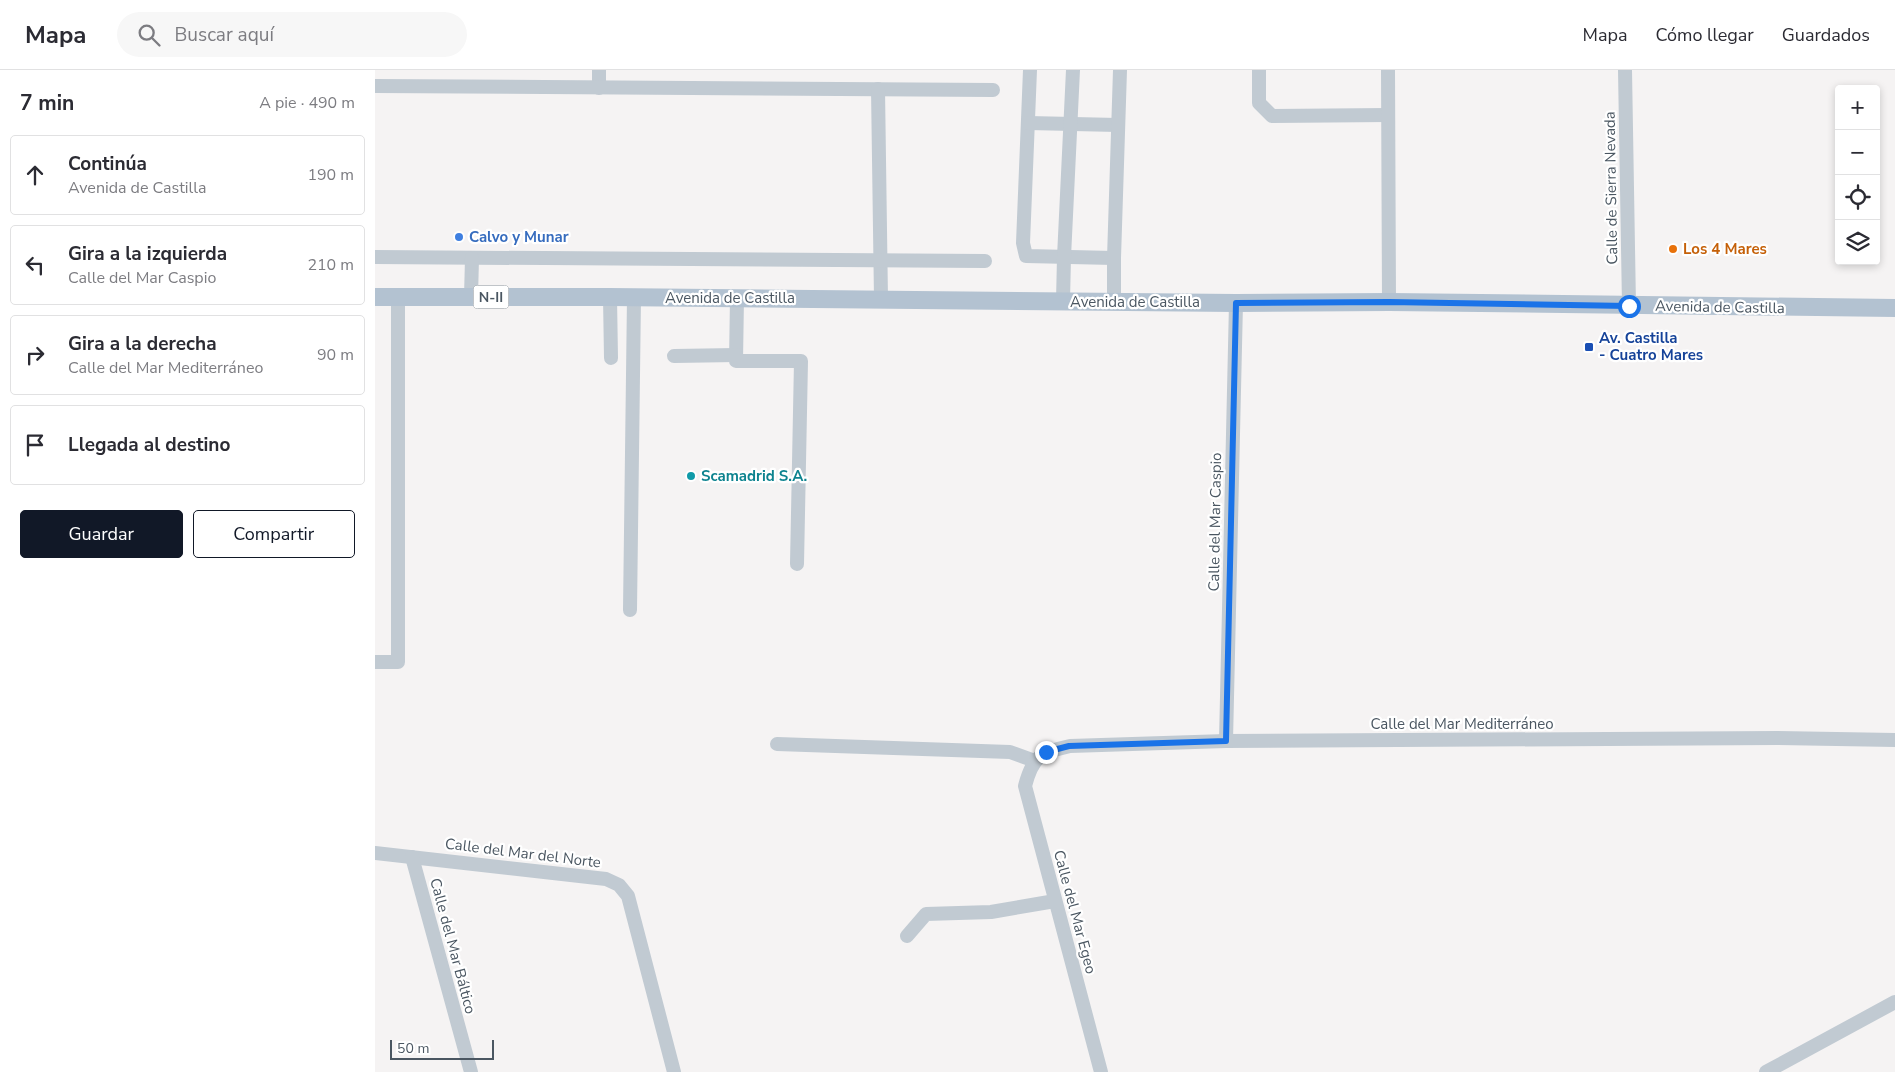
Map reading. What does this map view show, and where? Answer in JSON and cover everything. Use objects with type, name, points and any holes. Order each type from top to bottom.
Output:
[{"type":"main road","name":"Avenida de Castilla","points":[[375,297],[634,297],[1236,303],[1389,302],[1895,308]]},
{"type":"street","points":[[599,70],[599,88]]},
{"type":"street","points":[[1030,70],[1023,243],[1026,256],[1113,258]]},
{"type":"street","points":[[1063,301],[1073,70]]},
{"type":"street","points":[[1114,301],[1113,258],[1120,70]]},
{"type":"street","points":[[1259,70],[1259,103],[1272,116],[1388,115]]},
{"type":"street","points":[[1388,70],[1389,302]]},
{"type":"street","name":"Calle de Sierra Nevada","points":[[1625,70],[1629,306]]},
{"type":"street","points":[[375,86],[993,90]]},
{"type":"street","points":[[878,89],[882,260],[881,299]]},
{"type":"street","points":[[1028,122],[1118,124]]},
{"type":"street","points":[[375,258],[985,261]]},
{"type":"street","points":[[471,297],[472,258]]},
{"type":"street","points":[[375,662],[398,662],[398,297]]},
{"type":"street","points":[[610,297],[611,358]]},
{"type":"street","points":[[630,610],[634,297]]},
{"type":"street","points":[[737,298],[736,361],[801,361],[797,564]]},
{"type":"street","name":"Calle del Mar Caspio","points":[[1226,741],[1236,303]]},
{"type":"street","points":[[674,356],[736,355]]},
{"type":"street","name":"Calle del Mar Mediterráneo","points":[[1035,761],[1046,752],[1069,746],[1226,741],[1777,738],[1895,740]]},
{"type":"street","points":[[777,744],[1010,752],[1035,761]]},
{"type":"street","name":"Calle del Mar Egeo","points":[[1035,761],[1028,774],[1025,786],[1101,1072]]},
{"type":"street","name":"Calle del Mar del Norte","points":[[375,852],[605,879],[619,885],[628,896],[674,1072]]},
{"type":"street","name":"Calle del Mar Báltico","points":[[412,857],[471,1072]]},
{"type":"street","points":[[907,936],[926,914],[991,912],[1055,901]]},
{"type":"street","points":[[1766,1072],[1895,1002]]},
{"type":"place","name":"Calvo y Munar","points":[[459,237]]},
{"type":"place","name":"Los 4 Mares","points":[[1673,249]]},
{"type":"place","name":"Av. Castilla - Cuatro Mares","points":[[1589,347]]},
{"type":"place","name":"Scamadrid S.A.","points":[[691,476]]},
{"type":"route","points":[[1046,752],[1069,746],[1226,741],[1236,303],[1389,302],[1629,306]]}]
